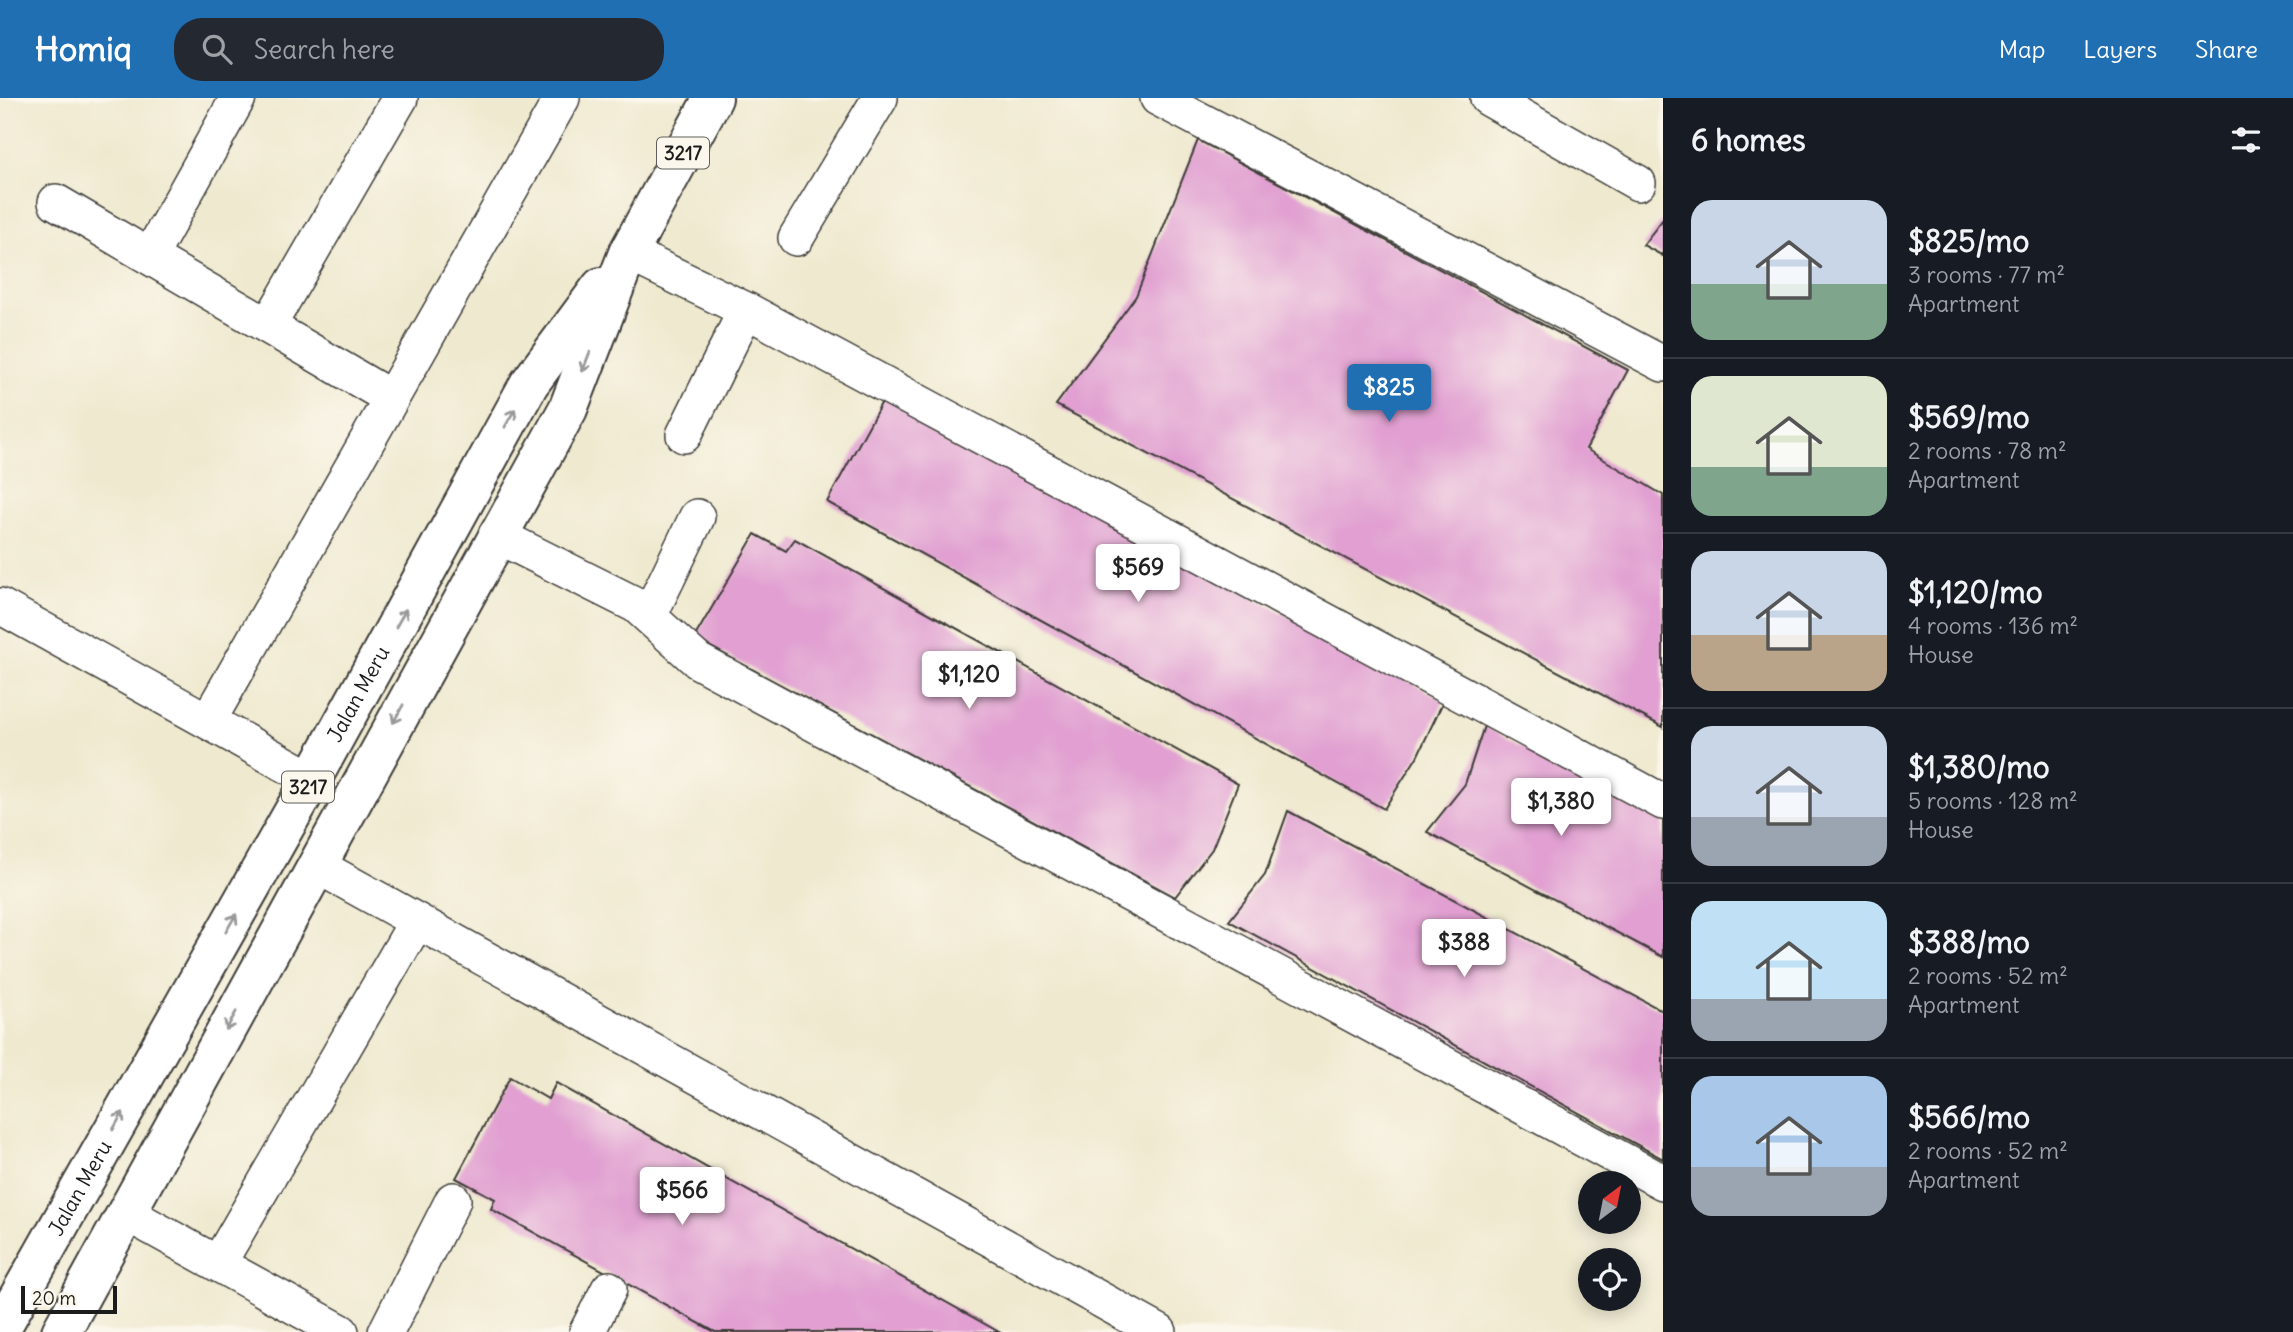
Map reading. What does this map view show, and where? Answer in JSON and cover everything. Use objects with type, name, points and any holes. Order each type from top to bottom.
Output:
[{"type":"main road","name":"Jalan Meru","points":[[61,1332],[568,408],[628,253],[713,98]]},
{"type":"main road","name":"Jalan Meru","points":[[0,1330],[312,779],[528,384],[628,253]]},
{"type":"street","points":[[149,256],[238,98]]},
{"type":"street","points":[[268,326],[400,98]]},
{"type":"street","points":[[208,721],[562,98]]},
{"type":"street","points":[[796,238],[880,98]]},
{"type":"street","points":[[1158,98],[1663,364]]},
{"type":"street","points":[[1488,98],[1639,183]]},
{"type":"street","points":[[56,202],[391,398]]},
{"type":"street","points":[[628,253],[746,310],[1663,802]]},
{"type":"street","points":[[684,435],[746,310]]},
{"type":"street","points":[[649,617],[697,517]]},
{"type":"street","points":[[496,535],[636,605],[698,661],[1663,1182]]},
{"type":"street","points":[[0,606],[312,779]]},
{"type":"street","points":[[316,865],[1159,1332]]},
{"type":"street","points":[[218,1264],[417,921]]},
{"type":"street","points":[[386,1332],[453,1199]]},
{"type":"street","points":[[126,1213],[341,1332]]},
{"type":"street","points":[[587,1332],[609,1289]]},
{"type":"building","points":[[1198,140],[1628,370],[1586,449],[1663,495],[1663,727],[1056,405],[1136,296]]},
{"type":"building","points":[[1663,219],[1663,256],[1643,245]]},
{"type":"building","points":[[884,398],[1444,700],[1417,757],[1384,809],[827,502]]},
{"type":"building","points":[[755,534],[786,551],[795,539],[1238,784],[1212,849],[1175,897],[694,638]]},
{"type":"building","points":[[1484,726],[1663,819],[1663,957],[1427,832],[1465,784]]},
{"type":"building","points":[[1288,811],[1663,1011],[1663,1159],[1229,921],[1265,875]]},
{"type":"building","points":[[510,1077],[548,1099],[556,1083],[999,1332],[715,1332],[491,1209],[495,1199],[456,1178]]}]
